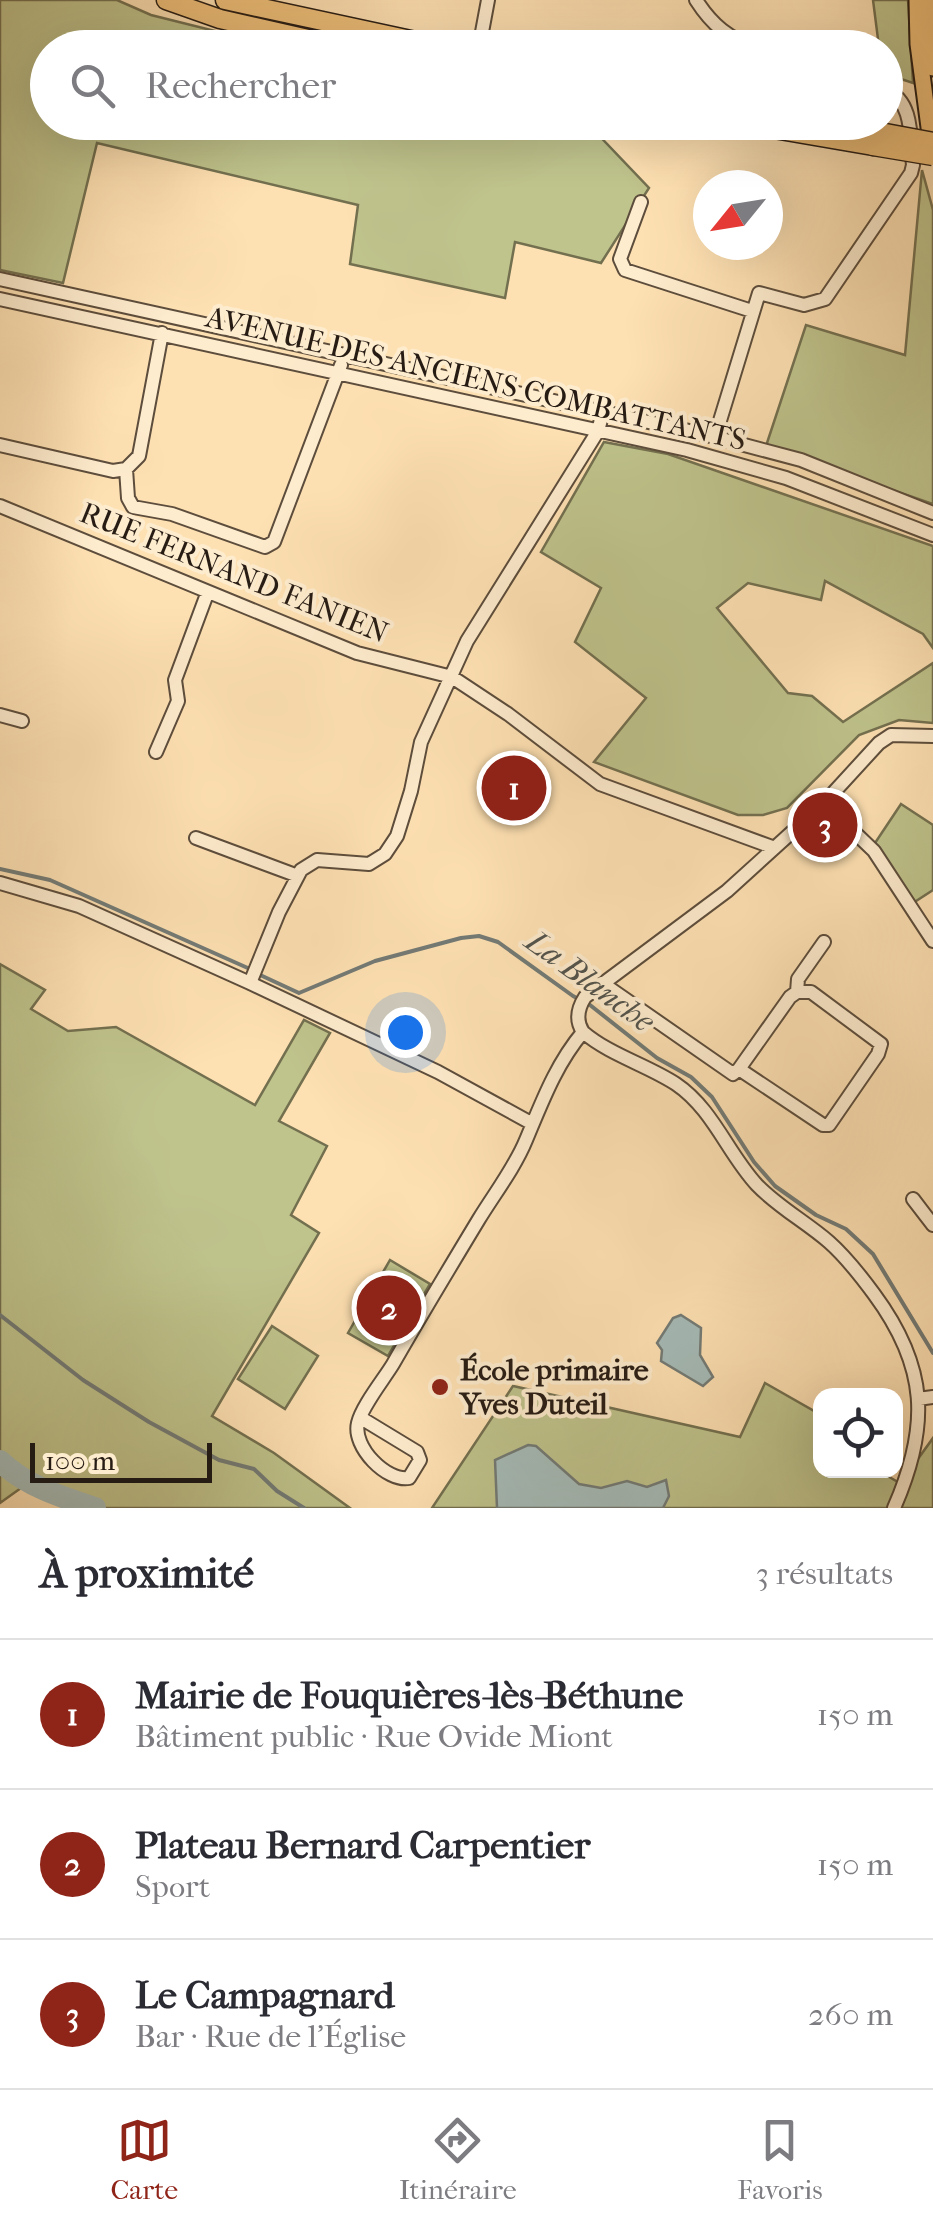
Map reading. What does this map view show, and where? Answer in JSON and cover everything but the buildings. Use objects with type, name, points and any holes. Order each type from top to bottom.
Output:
[{"type":"highway","points":[[166,0],[220,19],[269,30]]},
{"type":"highway","points":[[225,0],[364,30]]},
{"type":"highway","points":[[881,140],[933,155]]},
{"type":"highway","points":[[903,140],[933,142]]},
{"type":"main road","points":[[917,0],[918,44],[933,155]]},
{"type":"main road","points":[[930,0],[933,68]]},
{"type":"street","points":[[483,30],[488,0]]},
{"type":"street","points":[[696,0],[724,30]]},
{"type":"street","points":[[715,437],[759,293],[804,306],[825,299],[906,184],[913,165],[903,104]]},
{"type":"street","points":[[641,202],[620,259],[624,270],[752,311]]},
{"type":"street","name":"AVENUE DES ANCIENS COMBATTANTS","points":[[0,279],[715,437],[801,460],[933,513]]},
{"type":"street","name":"AVENUE DES ANCIENS COMBATTANTS","points":[[0,299],[687,450],[786,478],[933,534]]},
{"type":"street","points":[[0,445],[113,470],[126,469],[139,456],[162,333]]},
{"type":"street","points":[[126,469],[128,498],[133,506],[172,514],[265,547],[274,542],[343,356]]},
{"type":"street","points":[[254,975],[301,870],[318,860],[369,864],[386,854],[397,836],[411,792],[421,742],[467,641],[598,431],[603,412]]},
{"type":"street","name":"RUE FERNAND FANIEN","points":[[0,506],[357,653],[452,678],[508,714],[600,784],[772,847]]},
{"type":"street","points":[[156,752],[178,701],[175,680],[207,594]]},
{"type":"street","points":[[0,715],[22,721]]},
{"type":"street","points":[[894,1508],[910,1470],[926,1398],[906,1342],[856,1269],[830,1242],[761,1189],[692,1096],[583,1032],[578,1024],[582,1001],[727,891],[824,804],[878,743],[891,734],[933,736]]},
{"type":"street","points":[[824,804],[874,851],[933,941]]},
{"type":"street","points":[[196,838],[298,876]]},
{"type":"street","points":[[0,883],[80,906],[254,975],[530,1123]]},
{"type":"street","points":[[798,992],[798,979],[824,942]]},
{"type":"street","points":[[602,983],[733,1074],[790,997],[798,992],[811,992],[881,1044],[829,1125],[822,1125],[739,1069]]},
{"type":"street","points":[[361,1418],[417,1452],[420,1460],[409,1478],[400,1479],[372,1462],[358,1424],[361,1418],[527,1139],[530,1123],[571,1046],[583,1032]]},
{"type":"street","points":[[914,1199],[933,1225]]},
{"type":"green space","points":[[0,0],[117,0],[151,15],[211,30],[30,30],[30,140],[603,140],[649,188],[601,263],[515,242],[505,298],[350,264],[358,205],[97,143],[63,283],[0,270]]},
{"type":"green space","points":[[873,0],[908,0],[913,83],[903,80],[903,30],[877,30]]},
{"type":"green space","points":[[922,170],[933,210],[933,504],[766,446],[806,325],[905,355]]},
{"type":"green space","points":[[604,442],[668,454],[933,546],[933,648],[923,634],[825,581],[821,600],[748,583],[717,608],[788,693],[812,696],[843,722],[933,663],[933,723],[899,720],[859,735],[787,808],[763,815],[738,815],[594,762],[646,698],[575,642],[601,588],[541,552]]},
{"type":"green space","points":[[901,804],[933,825],[933,890],[913,903],[875,843]]},
{"type":"green space","points":[[0,964],[45,990],[31,1009],[68,1031],[116,1027],[255,1105],[304,1020],[330,1033],[279,1121],[327,1146],[291,1215],[319,1233],[212,1416],[274,1453],[350,1508],[69,1508],[28,1483],[0,1503]]},
{"type":"green space","points":[[390,1260],[430,1284],[388,1356],[348,1333]]},
{"type":"green space","points":[[272,1326],[318,1356],[285,1409],[238,1379]]},
{"type":"green space","points":[[765,1383],[813,1410],[813,1478],[891,1478],[903,1485],[933,1438],[933,1508],[432,1508],[513,1386],[740,1437]]},
{"type":"water","points":[[681,1315],[701,1328],[700,1355],[713,1377],[703,1386],[661,1361],[662,1350],[657,1343],[673,1318]]},
{"type":"water","points":[[528,1445],[536,1446],[579,1484],[601,1488],[627,1481],[647,1487],[666,1480],[669,1496],[663,1508],[497,1508],[495,1460]]},
{"type":"waterway","name":"La Blanche","points":[[0,869],[50,880],[250,969]]},
{"type":"waterway","name":"La Blanche","points":[[258,974],[299,993],[375,961],[461,938],[479,936],[498,942],[590,1005],[657,1058],[691,1077],[712,1097],[754,1162],[775,1186],[816,1215],[846,1229],[873,1254],[933,1353]]},
{"type":"waterway","points":[[0,1315],[83,1380],[149,1422],[219,1460],[254,1469],[277,1491],[304,1508]]},
{"type":"waterway","points":[[0,1461],[33,1484],[95,1508]]},
{"type":"place","name":"Mairie de Fouquières-lès-Béthune","points":[[514,788]]},
{"type":"place","name":"Le Campagnard","points":[[825,825]]},
{"type":"place","name":"Plateau Bernard Carpentier","points":[[389,1308]]},
{"type":"place","name":"École primaire Yves Duteil","points":[[440,1387]]}]
